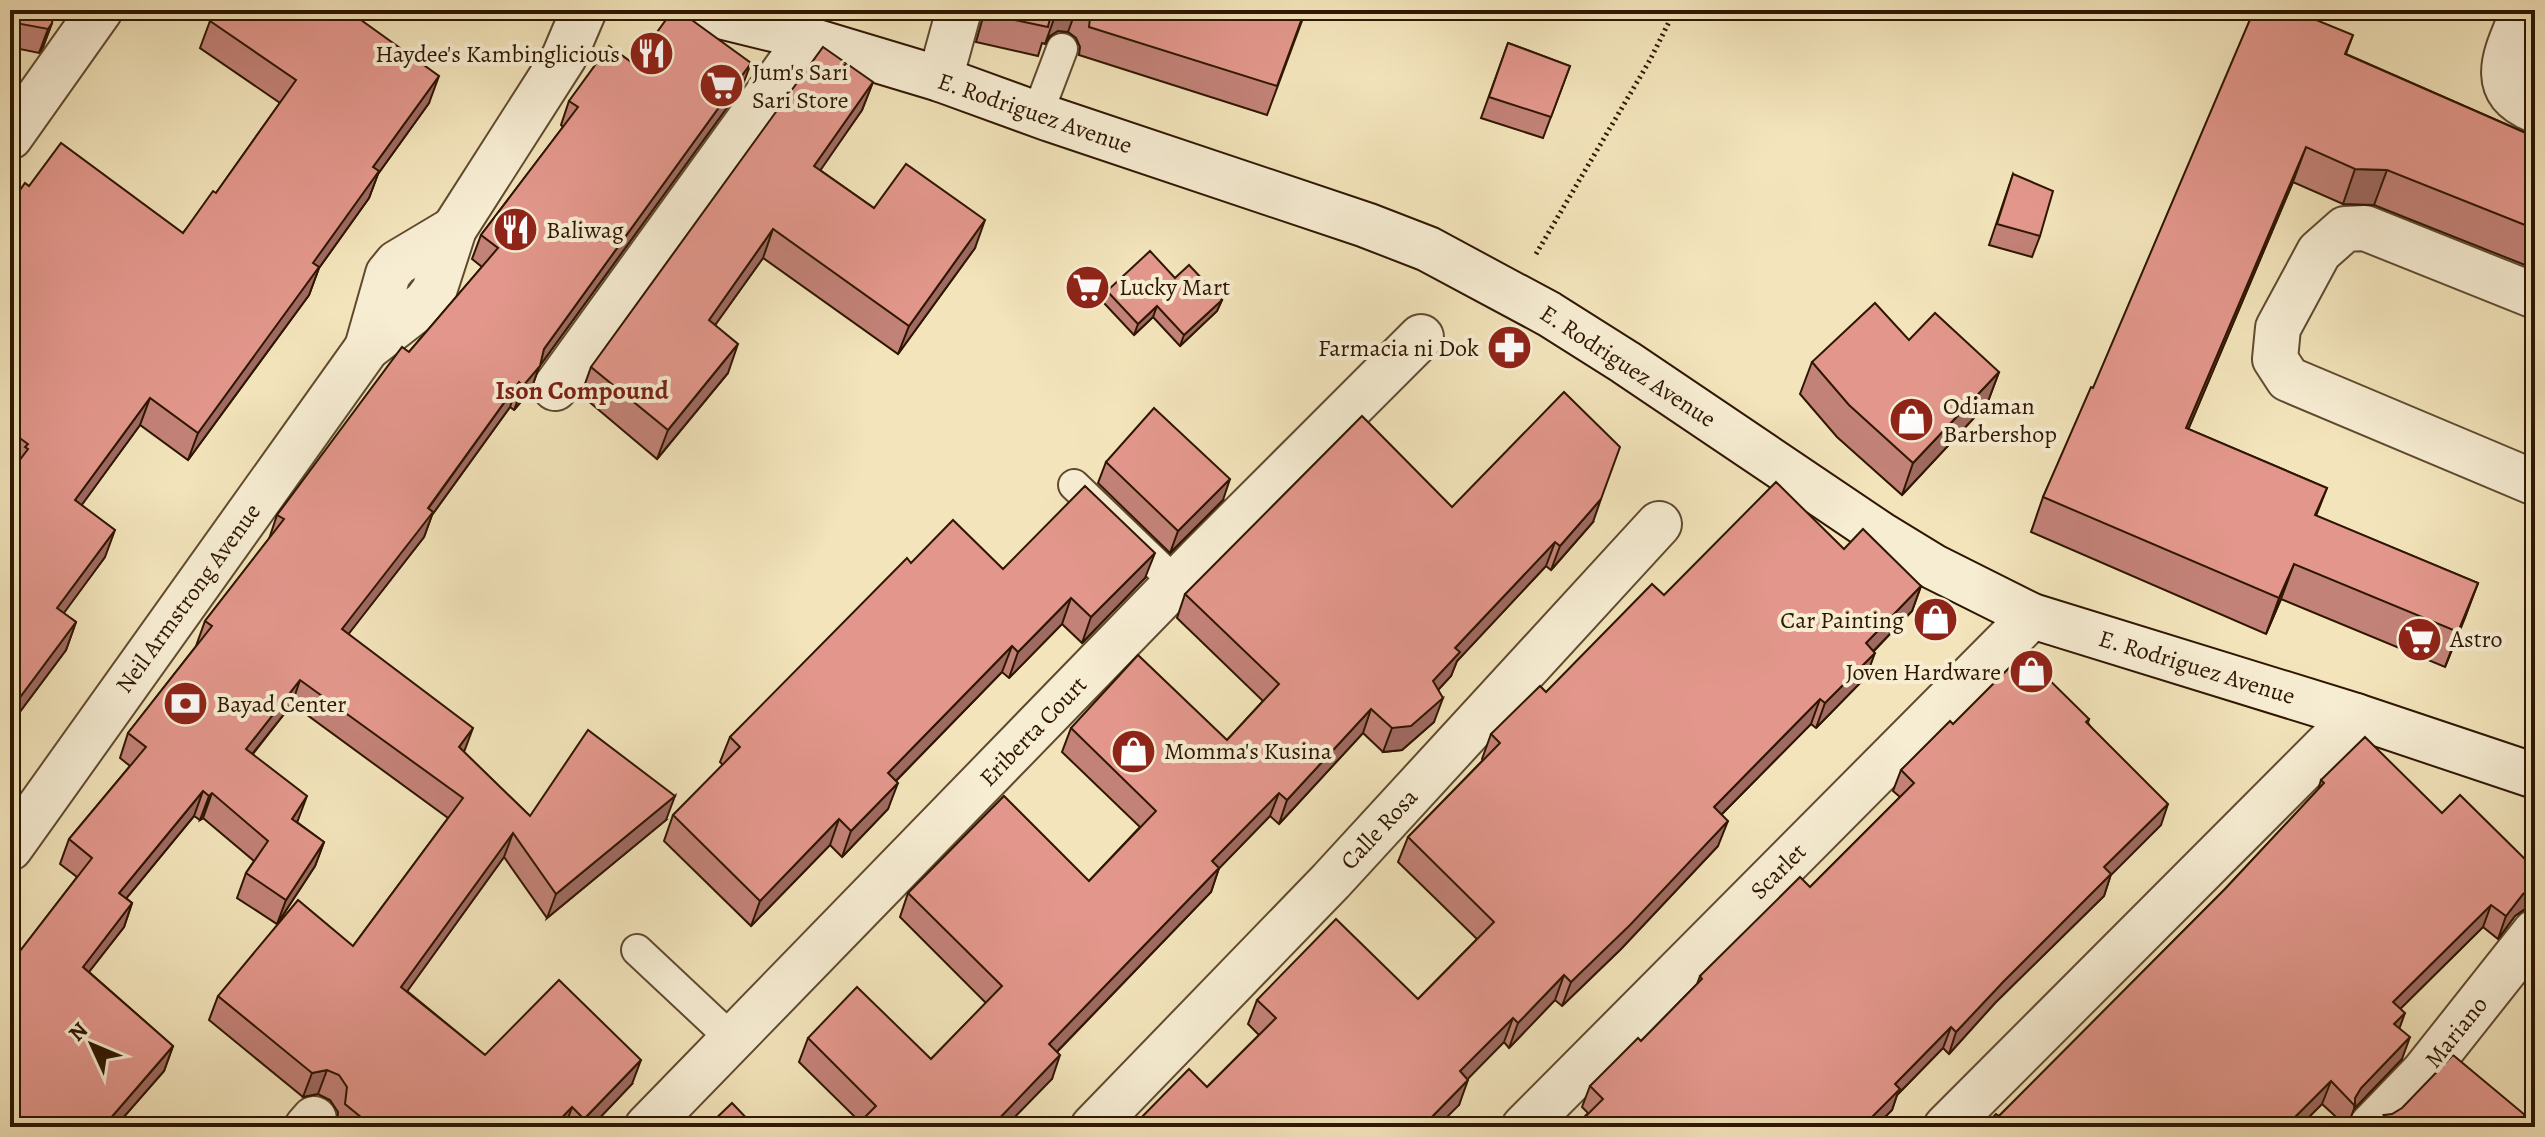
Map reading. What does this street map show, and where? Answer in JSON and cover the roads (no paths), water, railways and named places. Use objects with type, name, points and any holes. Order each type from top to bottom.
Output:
[{"type":"street","points":[[10,137],[100,10]]},
{"type":"street","name":"Neil Armstrong Avenue","points":[[10,848],[367,348],[388,274],[397,263],[454,229],[564,57],[584,10]]},
{"type":"street","name":"E. Rodriguez Avenue","points":[[695,10],[940,79],[1428,249],[1513,293],[1625,362],[1934,567],[2032,616],[2356,716],[2535,776]]},
{"type":"street","points":[[940,79],[959,10]]},
{"type":"street","points":[[2524,10],[2504,60],[2504,85],[2518,103],[2535,110]]},
{"type":"street","points":[[555,388],[807,40]]},
{"type":"street","points":[[2535,296],[2365,228],[2345,229],[2319,252],[2278,328],[2275,359],[2288,379],[2535,483]]},
{"type":"street","name":"Eriberta Court","points":[[647,1127],[1176,583],[1421,337]]},
{"type":"street","name":"Calle Rosa","points":[[1093,1127],[1331,881],[1659,524]]},
{"type":"street","name":"Scarlet","points":[[1524,1127],[2032,616]]},
{"type":"street","points":[[1946,1127],[2356,716]]},
{"type":"street","name":"Mariano","points":[[2371,1127],[2424,1072],[2535,932]]},
{"type":"lane","points":[[1043,117],[1068,52]]},
{"type":"lane","points":[[1074,485],[1176,583]]},
{"type":"lane","points":[[637,950],[733,1040]]},
{"type":"place","name":"Haydee's Kambinglicious","points":[[651,54]]},
{"type":"place","name":"Jum's Sari Sari Store","points":[[721,86]]},
{"type":"place","name":"Baliwag","points":[[515,230]]},
{"type":"place","name":"Lucky Mart","points":[[1088,287]]},
{"type":"place","name":"Farmacia ni Dok","points":[[1510,348]]},
{"type":"place","name":"Odiaman Barbershop","points":[[1912,420]]},
{"type":"place","name":"Car Painting","points":[[1935,620]]},
{"type":"place","name":"Astro","points":[[2419,639]]},
{"type":"place","name":"Joven Hardware","points":[[2032,672]]},
{"type":"place","name":"Bayad Center","points":[[185,704]]},
{"type":"place","name":"Momma's Kusina","points":[[1133,751]]},
{"type":"district","name":"Ison Compound","points":[[582,390]]}]
